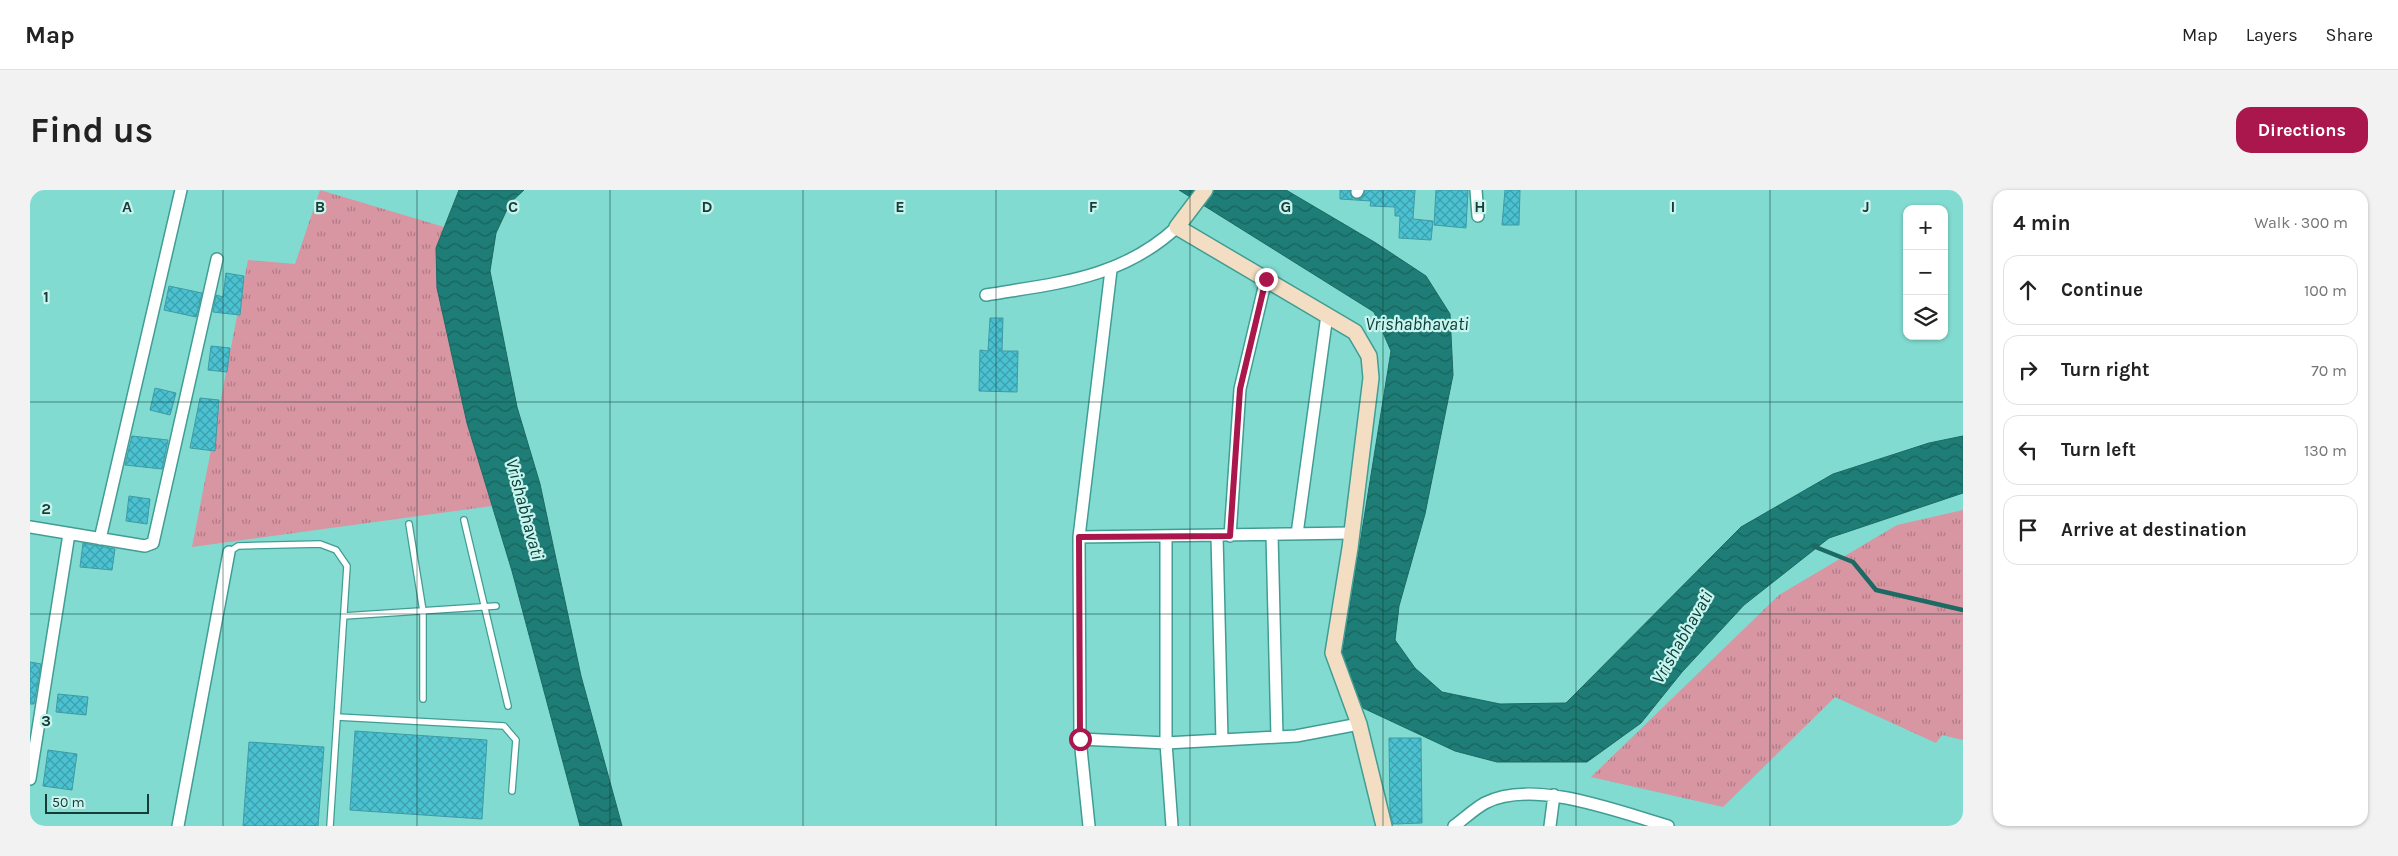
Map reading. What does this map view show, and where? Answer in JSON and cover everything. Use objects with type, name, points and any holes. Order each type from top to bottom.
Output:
[{"type":"street","points":[[100,538],[180,190]]},
{"type":"street","points":[[986,295],[1087,277],[1111,270],[1165,238],[1179,224],[1205,190]]},
{"type":"street","points":[[1476,190],[1478,216]]},
{"type":"street","points":[[1179,224],[1266,279],[1356,332],[1369,356],[1371,378],[1352,533],[1333,653],[1359,724],[1384,826]]},
{"type":"street","points":[[30,527],[145,546],[153,543],[216,260]]},
{"type":"street","points":[[1089,826],[1080,739],[1079,537],[1111,270]]},
{"type":"street","points":[[1230,536],[1240,389],[1266,279]]},
{"type":"street","points":[[1297,534],[1327,315]]},
{"type":"street","points":[[1079,537],[1352,533]]},
{"type":"street","points":[[30,779],[69,534]]},
{"type":"street","points":[[1272,535],[1277,737]]},
{"type":"street","points":[[1217,536],[1222,740]]},
{"type":"street","points":[[1166,537],[1166,743],[1172,826]]},
{"type":"street","points":[[178,826],[229,552]]},
{"type":"street","points":[[1080,739],[1166,743],[1222,740],[1296,736],[1359,724]]},
{"type":"street","points":[[1454,826],[1485,803],[1515,794],[1554,795],[1668,826]]},
{"type":"street","points":[[1550,826],[1554,795]]},
{"type":"lane","points":[[464,520],[508,706]]},
{"type":"lane","points":[[409,524],[423,611],[423,699]]},
{"type":"lane","points":[[229,552],[238,546],[320,544],[336,550],[347,566],[330,826]]},
{"type":"lane","points":[[344,616],[496,606]]},
{"type":"lane","points":[[337,717],[504,726],[516,740],[512,791]]},
{"type":"green space","points":[[320,190],[444,227],[436,248],[437,288],[467,423],[492,506],[192,547],[248,260],[295,264]]},
{"type":"green space","points":[[1963,510],[1963,740],[1942,735],[1936,743],[1835,697],[1723,807],[1591,777],[1779,595],[1897,525]]},
{"type":"water","name":"Vrishabhavati","points":[[459,190],[524,190],[510,203],[496,233],[490,271],[517,407],[540,484],[581,676],[622,826],[580,826],[512,571],[467,423],[437,288],[436,248]]},
{"type":"water","name":"Vrishabhavati","points":[[1179,190],[1286,190],[1376,243],[1426,276],[1450,314],[1453,375],[1425,514],[1399,606],[1395,640],[1415,668],[1442,692],[1500,704],[1566,703],[1741,527],[1833,474],[1929,443],[1963,436],[1963,493],[1829,538],[1744,605],[1682,672],[1641,723],[1587,762],[1497,762],[1455,751],[1363,708],[1342,655],[1391,351],[1374,312]]},
{"type":"building","points":[[1340,190],[1350,190],[1351,196],[1357,199],[1362,198],[1365,190],[1415,190],[1413,219],[1433,221],[1431,240],[1399,238],[1400,216],[1395,216],[1395,207],[1370,206],[1371,201],[1340,199]]},
{"type":"building","points":[[1436,190],[1468,190],[1466,228],[1434,225]]},
{"type":"building","points":[[1505,190],[1520,190],[1519,225],[1502,225]]},
{"type":"building","points":[[226,273],[244,276],[240,315],[213,312],[216,295],[223,297]]},
{"type":"building","points":[[169,286],[202,293],[196,317],[164,310]]},
{"type":"building","points":[[990,318],[1003,318],[1002,351],[1018,351],[1017,392],[979,391],[980,350],[988,351]]},
{"type":"building","points":[[211,346],[230,348],[227,372],[208,370]]},
{"type":"building","points":[[155,388],[176,393],[170,415],[150,410]]},
{"type":"building","points":[[200,398],[219,400],[215,451],[190,448]]},
{"type":"building","points":[[132,436],[168,440],[162,469],[125,465]]},
{"type":"building","points":[[129,496],[150,499],[147,524],[126,521]]},
{"type":"building","points":[[83,543],[115,549],[112,570],[80,567]]},
{"type":"building","points":[[30,662],[41,664],[34,704],[30,704]]},
{"type":"building","points":[[58,694],[88,697],[86,715],[56,712]]},
{"type":"building","points":[[355,731],[487,740],[482,819],[350,810]]},
{"type":"building","points":[[1389,738],[1421,738],[1422,823],[1393,824],[1390,813]]},
{"type":"building","points":[[249,742],[324,747],[318,826],[243,826]]},
{"type":"building","points":[[48,750],[77,754],[72,790],[43,786]]},
{"type":"waterway","points":[[1813,546],[1853,562],[1876,590],[1963,610]]},
{"type":"route","points":[[1080,739],[1079,537],[1230,536],[1240,389],[1266,279]]}]
